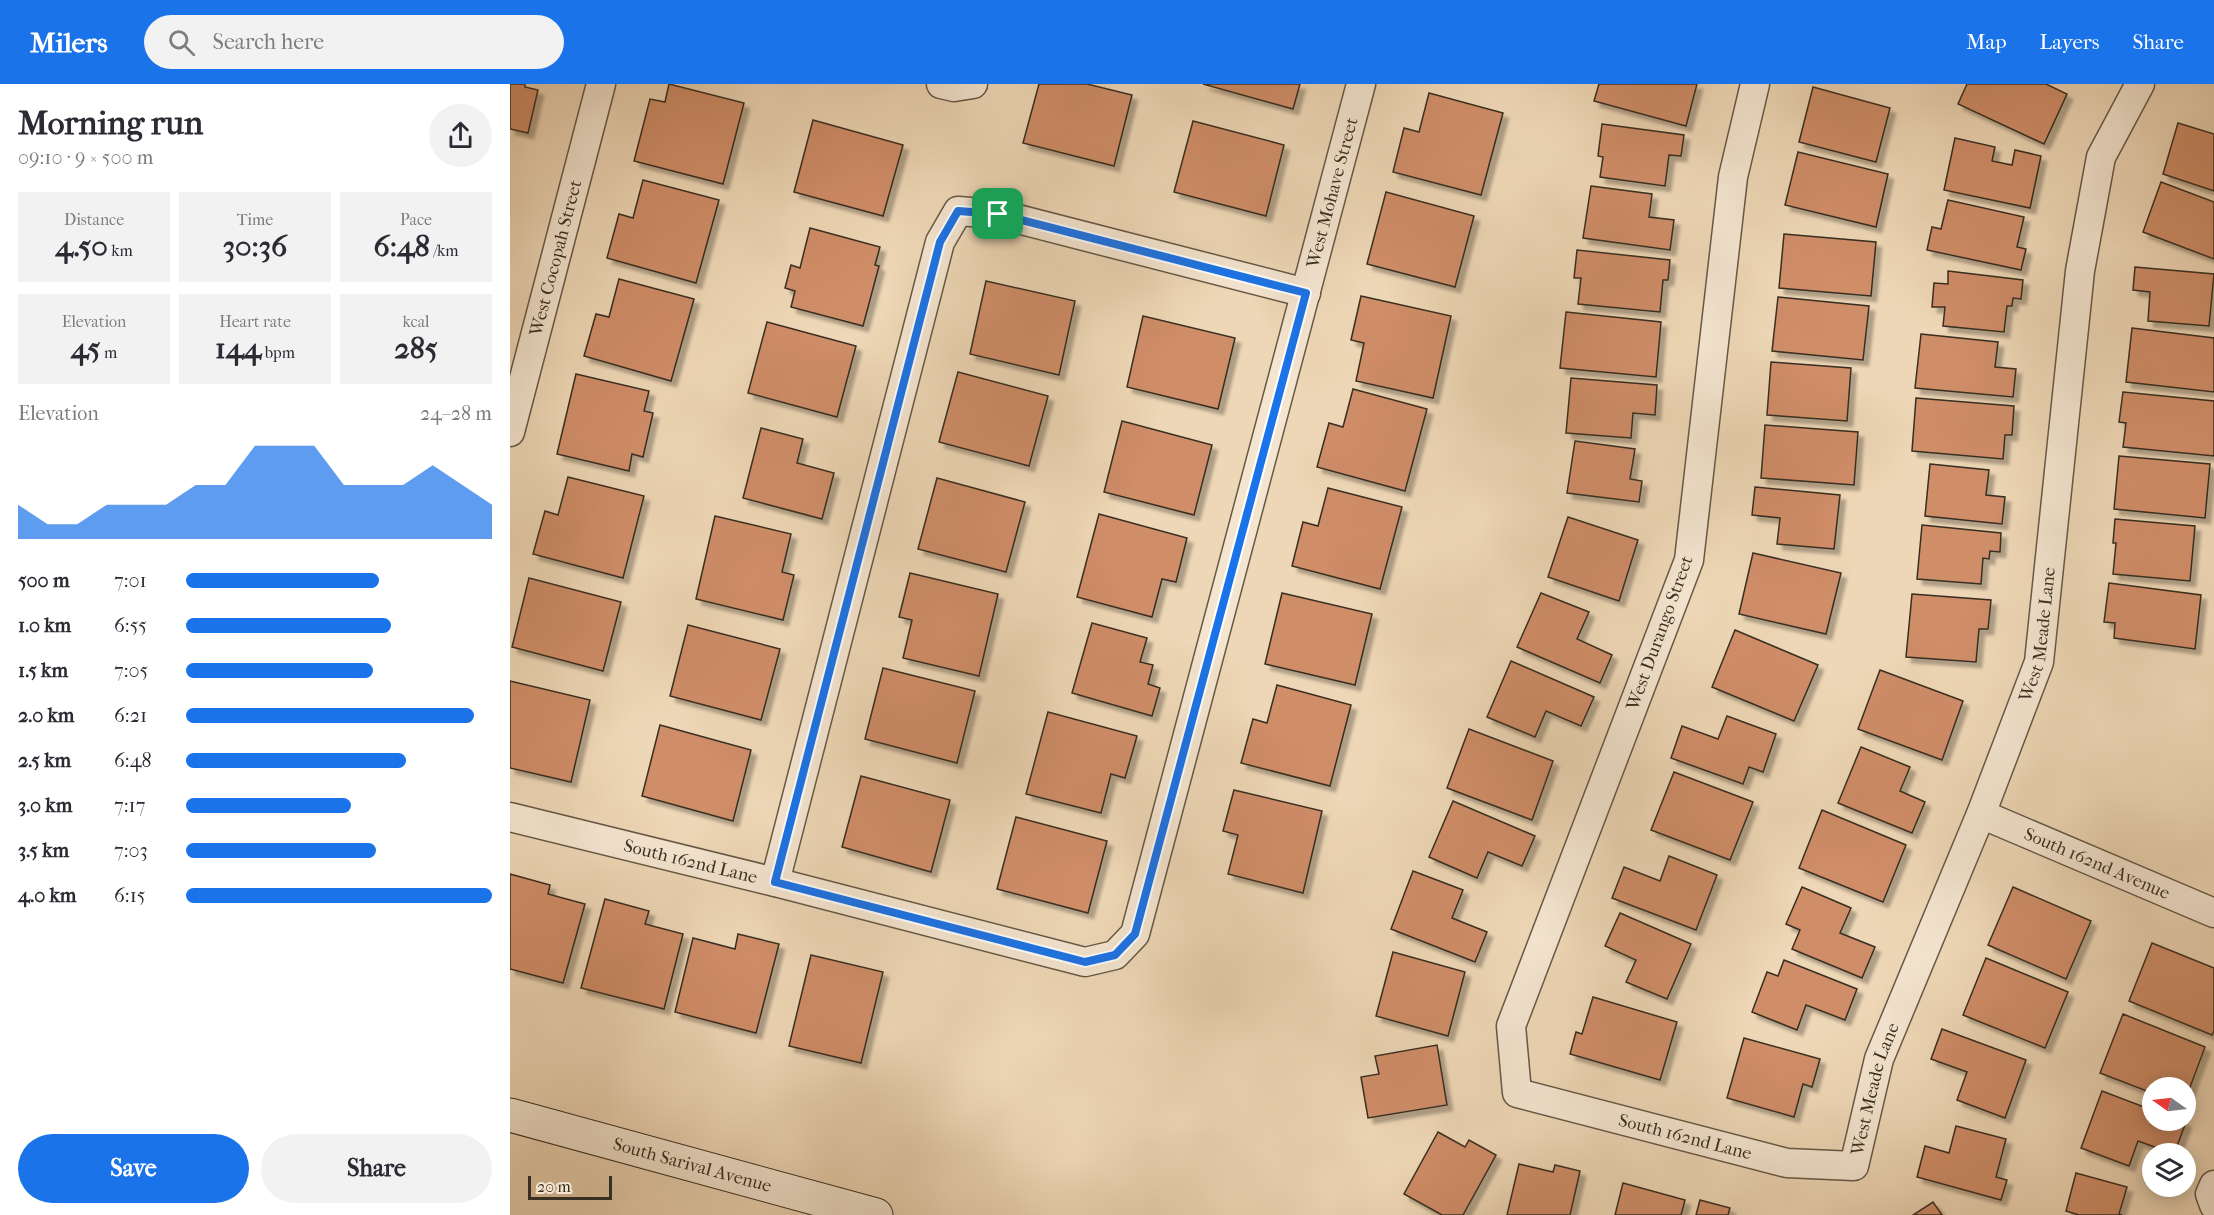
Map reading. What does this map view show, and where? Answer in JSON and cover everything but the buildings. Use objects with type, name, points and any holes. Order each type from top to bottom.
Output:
[{"type":"main road","name":"South Sarival Avenue","points":[[510,1115],[876,1215]]},
{"type":"street","name":"West Cocopah Street","points":[[510,432],[601,84]]},
{"type":"street","points":[[941,84],[954,87],[973,84]]},
{"type":"street","name":"West Mohave Street","points":[[1115,955],[1135,934],[1361,84]]},
{"type":"street","name":"West Durango Street","points":[[1517,1093],[1511,1026],[1689,560],[1733,177],[1755,84]]},
{"type":"street","name":"West Meade Lane","points":[[1854,1166],[1879,1059],[1981,814],[2039,662],[2080,271],[2101,158],[2140,84]]},
{"type":"street","points":[[775,882],[940,242],[958,211],[998,214],[1306,293]]},
{"type":"street","name":"South 162nd Avenue","points":[[1981,814],[2214,913]]},
{"type":"street","name":"South 162nd Lane","points":[[510,817],[1085,962],[1115,955]]},
{"type":"street","name":"South 162nd Lane","points":[[1517,1093],[1787,1163],[1854,1166]]},
{"type":"street","points":[[2214,1185],[2210,1194],[2214,1205]]},
{"type":"route","points":[[958,211],[998,214],[1306,293],[1135,934],[1115,955],[1085,962],[775,882],[940,242],[958,211]]}]
